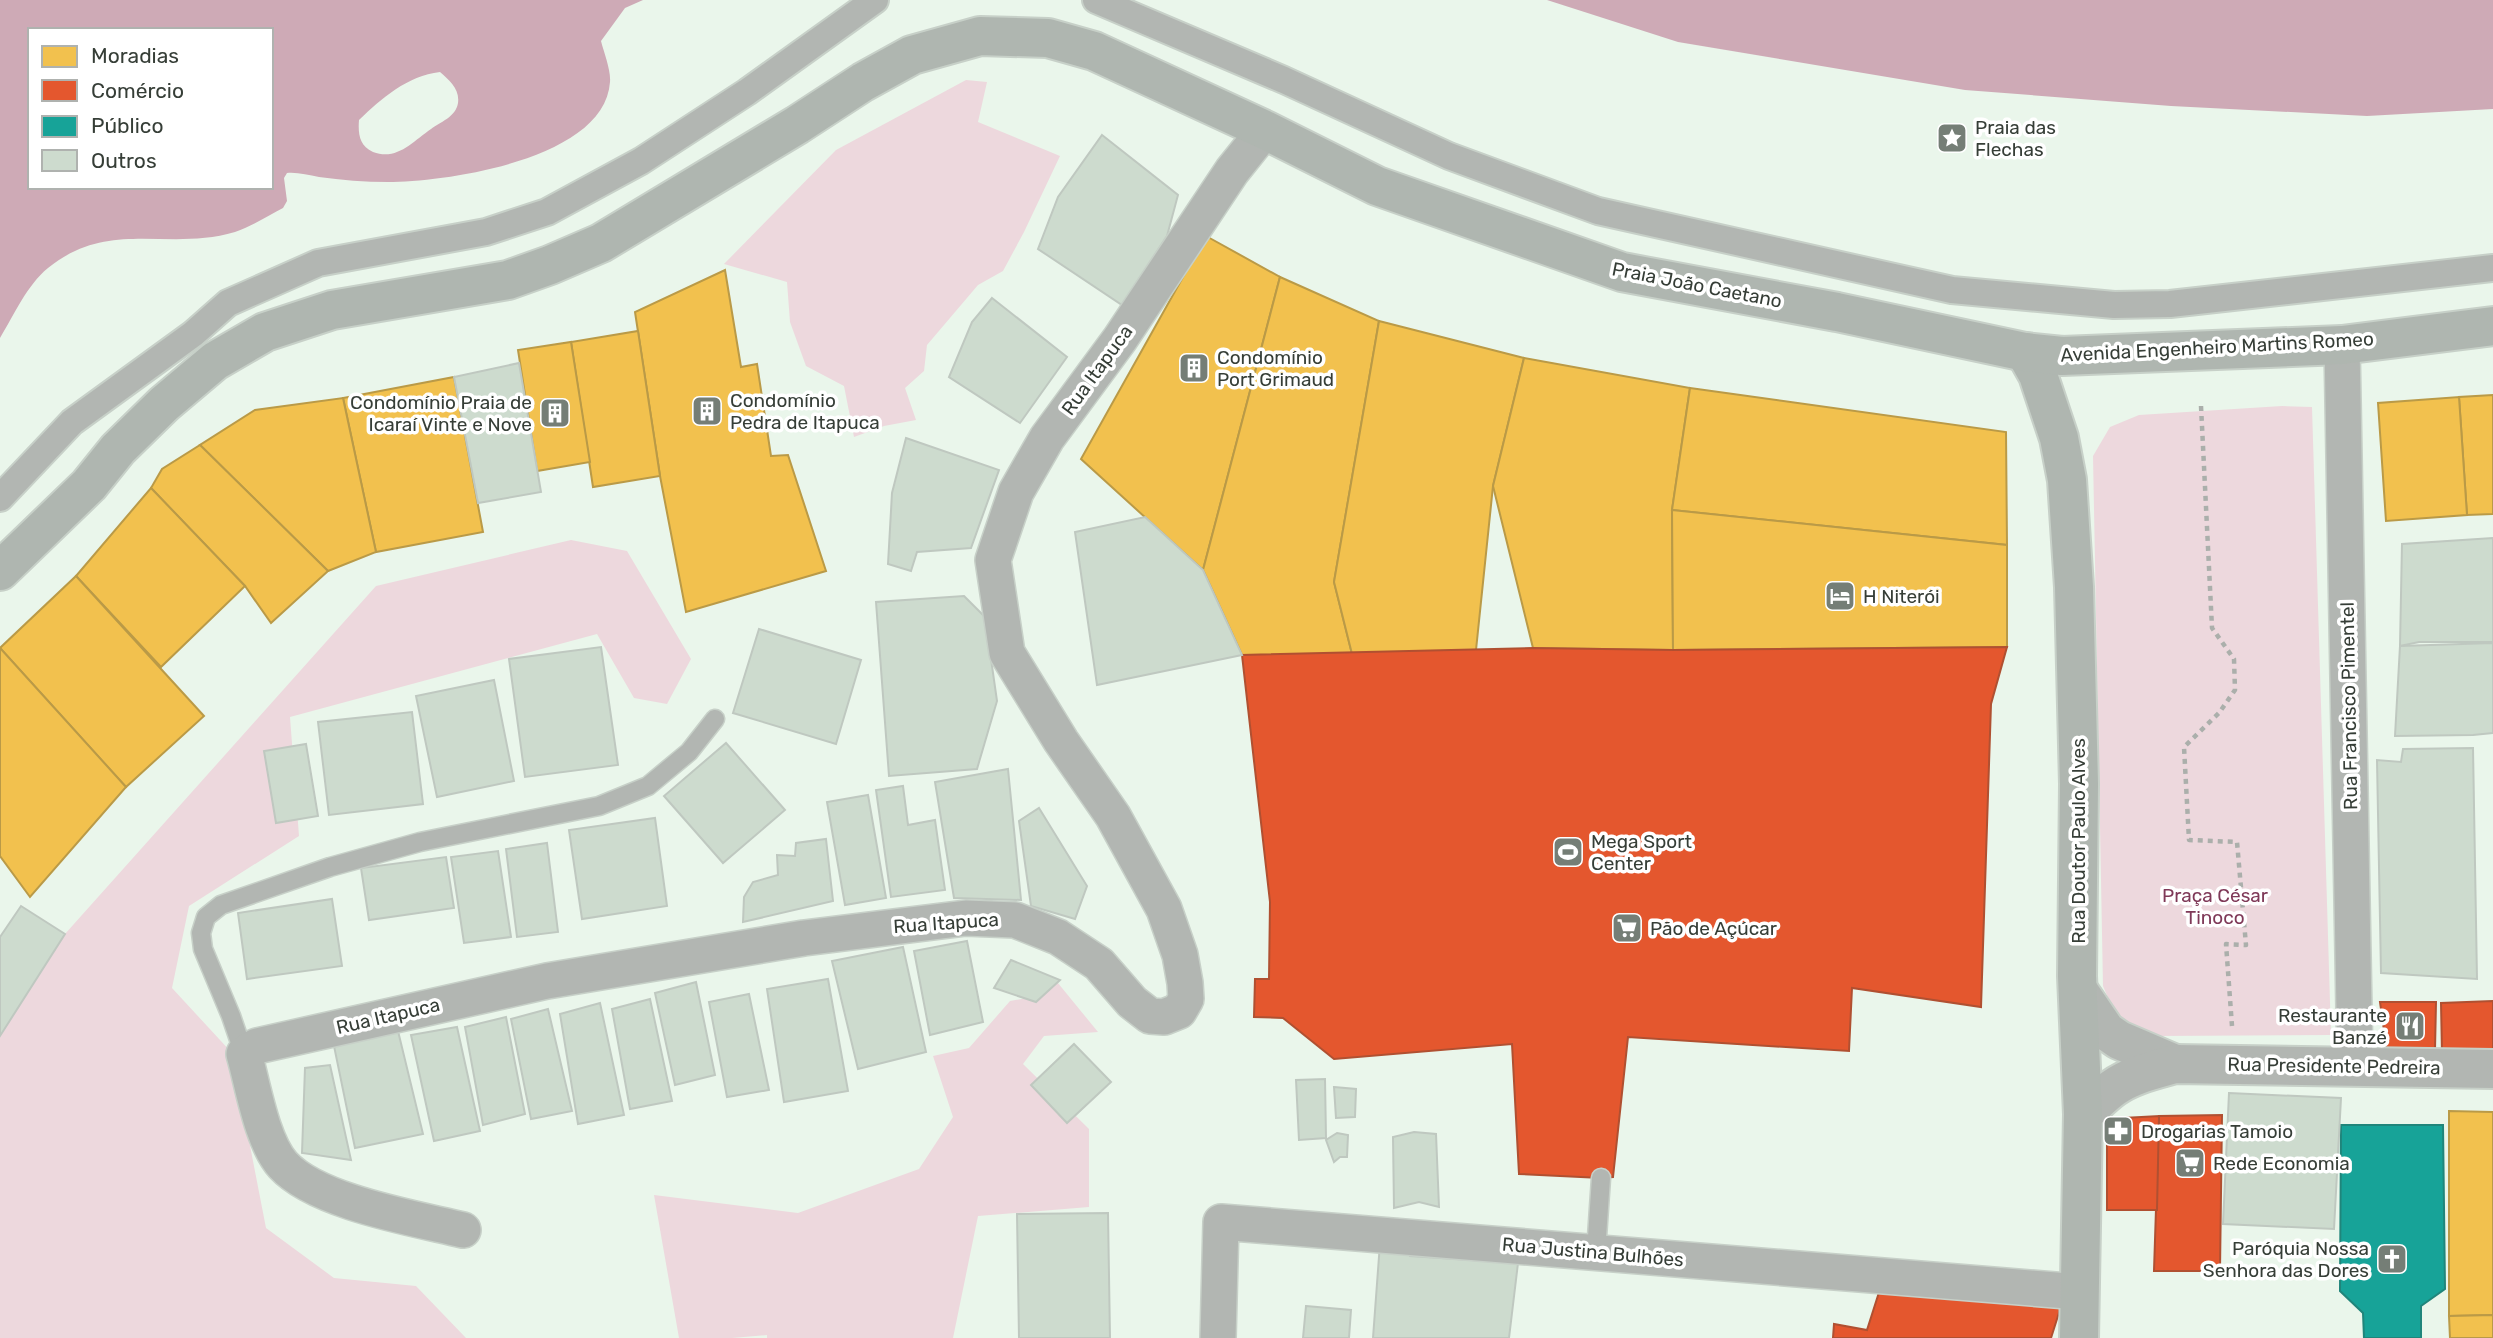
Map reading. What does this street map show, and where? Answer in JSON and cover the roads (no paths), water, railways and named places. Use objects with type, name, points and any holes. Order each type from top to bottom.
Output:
[{"type":"main road","name":"Praia João Caetano","points":[[0,571],[89,485],[127,440],[215,360],[265,332],[332,310],[508,280],[563,260],[601,243],[863,82],[912,55],[980,36],[1048,37],[1094,51],[1265,130],[1377,186],[1622,272],[1836,312],[2025,352]]},
{"type":"main road","name":"Avenida Engenheiro Martins Romeo","points":[[2025,352],[2062,356],[2342,345],[2493,326]]},
{"type":"main road","name":"Rua Doutor Paulo Alves","points":[[2025,352],[2038,376],[2059,438],[2067,480],[2074,587],[2079,784],[2078,990],[2082,1114],[2079,1338]]},
{"type":"street","points":[[0,498],[72,422],[193,334],[228,303],[318,263],[486,232],[547,212],[641,161],[747,92],[875,0]]},
{"type":"street","points":[[1096,0],[1284,80],[1449,156],[1598,211],[1952,290],[2115,304],[2170,304],[2493,268]]},
{"type":"street","name":"Rua Itapuca","points":[[243,1054],[257,1046],[547,981],[804,938],[966,918],[1015,920],[1058,937],[1099,964],[1132,1002],[1150,1016],[1164,1017],[1179,1011],[1186,999],[1185,983],[1180,955],[1164,909],[1113,816],[1061,741],[1007,653],[993,560],[1016,492],[1046,438],[1121,339],[1233,171],[1265,130]]},
{"type":"street","name":"Rua Francisco Pimentel","points":[[2342,345],[2356,1066]]},
{"type":"street","name":"Rua Presidente Pedreira","points":[[2078,990],[2106,1031],[2119,1040],[2175,1063]]},
{"type":"street","points":[[243,1054],[269,1139],[282,1164],[309,1186],[335,1197],[463,1230]]},
{"type":"street","name":"Rua Presidente Pedreira","points":[[2082,1114],[2124,1082],[2175,1063],[2493,1069]]},
{"type":"street","name":"Rua Justina Bulhões","points":[[1218,1338],[1222,1222],[2080,1292]]},
{"type":"lane","points":[[243,1054],[231,1016],[203,948],[201,933],[206,918],[222,905],[330,867],[420,842],[598,806],[648,786],[689,752],[715,719]]},
{"type":"lane","points":[[1596,1252],[1601,1178]]},
{"type":"place","name":"Praia das Flechas","points":[[1952,138]]},
{"type":"place","name":"Condomínio Port Grimaud","points":[[1194,368]]},
{"type":"place","name":"Condomínio Pedra de Itapuca","points":[[707,411]]},
{"type":"place","name":"Condomínio Praia de Icaraí Vinte e Nove","points":[[555,413]]},
{"type":"place","name":"H Niterói","points":[[1840,596]]},
{"type":"place","name":"Mega Sport Center","points":[[1568,852]]},
{"type":"place","name":"Pão de Açúcar","points":[[1627,928]]},
{"type":"place","name":"Restaurante Banzé","points":[[2410,1026]]},
{"type":"place","name":"Drogarias Tamoio","points":[[2118,1131]]},
{"type":"place","name":"Rede Economia","points":[[2190,1163]]},
{"type":"place","name":"Paróquia Nossa Senhora das Dores","points":[[2392,1259]]},
{"type":"park label","name":"Praça César Tinoco","points":[[2215,906]]}]
